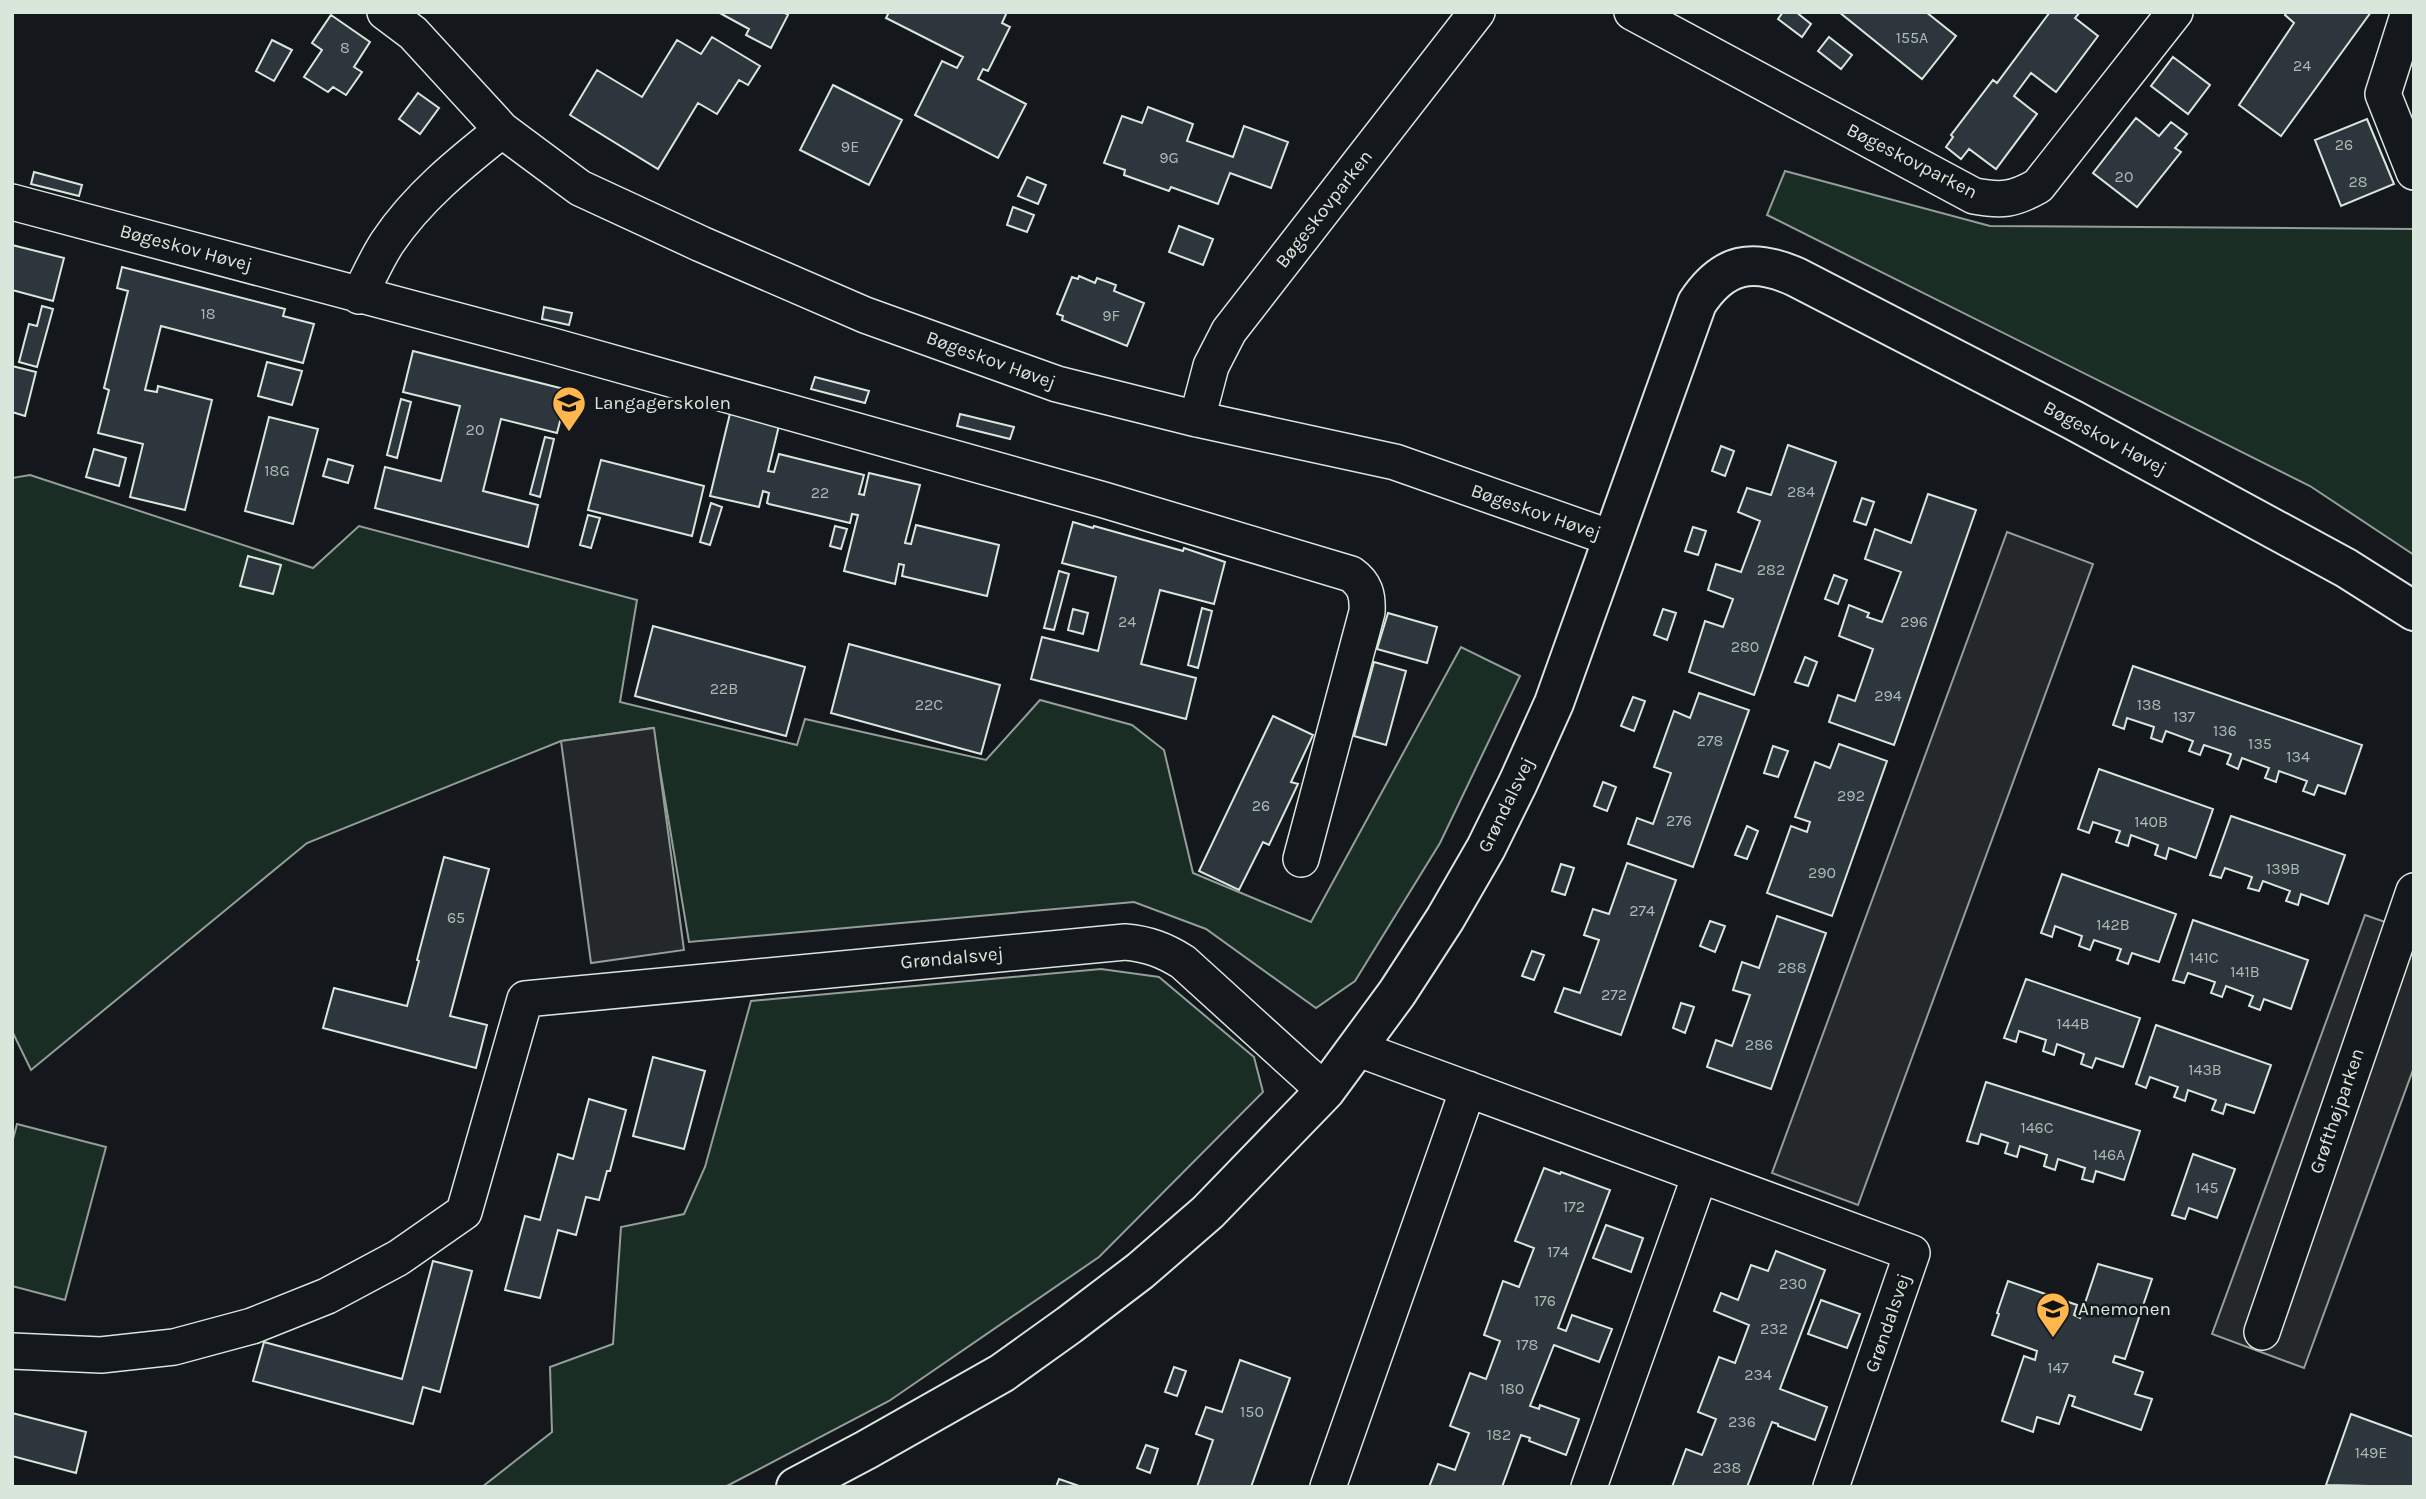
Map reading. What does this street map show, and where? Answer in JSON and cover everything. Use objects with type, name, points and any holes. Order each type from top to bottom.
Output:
[{"type":"street","name":"Bøgeskov Høvej","points":[[385,12],[413,33],[502,130],[580,188],[865,315],[1057,384],[1197,419],[1395,462],[1614,539],[1696,303],[1716,279],[1735,268],[1756,264],[1775,267],[2073,420],[2346,568],[2414,611]]},
{"type":"street","name":"Bøgeskovparken","points":[[1197,419],[1211,366],[1229,331],[1477,12]]},
{"type":"street","name":"Bøgeskovparken","points":[[1632,12],[1973,195],[1994,199],[2015,198],[2038,186],[2175,12]]},
{"type":"street","points":[[2409,12],[2383,94],[2414,172]]},
{"type":"street","points":[[359,296],[386,244],[418,204],[447,174],[502,130]]},
{"type":"street","name":"Bøgeskov Høvej","points":[[12,202],[550,345],[1104,500],[1351,574],[1364,587],[1367,612],[1301,859]]},
{"type":"street","name":"Grøndalsvej","points":[[796,1487],[1002,1373],[1069,1325],[1140,1271],[1208,1212],[1325,1091],[1397,993],[1486,849],[1554,704],[1614,539]]},
{"type":"street","name":"Grøfthøjparken","points":[[2262,1332],[2414,891]]},
{"type":"street","name":"Grøndalsvej","points":[[12,1351],[101,1355],[174,1347],[265,1321],[327,1296],[398,1258],[464,1212],[525,999],[1115,943],[1146,944],[1166,951],[1183,962],[1325,1091]]},
{"type":"street","name":"Grøndalsvej","points":[[1356,1048],[1912,1253],[1831,1487]]},
{"type":"street","points":[[1328,1487],[1468,1089]]},
{"type":"street","points":[[1589,1487],[1700,1175]]},
{"type":"green space","points":[[1785,171],[1990,226],[2414,229],[2414,555],[2310,486],[1767,215]]},
{"type":"green space","points":[[30,475],[313,568],[359,526],[637,600],[620,702],[797,745],[805,719],[986,760],[1040,700],[1132,725],[1164,750],[1193,873],[1311,922],[1461,647],[1520,676],[1440,843],[1355,981],[1316,1008],[1206,929],[1134,902],[689,942],[653,728],[561,741],[307,843],[31,1070],[12,1031],[12,478]]},
{"type":"green space","points":[[1101,969],[1159,977],[1254,1057],[1263,1092],[1099,1257],[889,1401],[725,1487],[482,1487],[552,1432],[550,1367],[613,1344],[621,1227],[684,1214],[705,1167],[751,1001]]},
{"type":"green space","points":[[17,1124],[106,1147],[65,1300],[12,1286],[12,1143]]},
{"type":"shaded area","points":[[2007,532],[2093,564],[1858,1205],[1772,1173]]},
{"type":"shaded area","points":[[654,728],[684,950],[591,963],[561,741]]},
{"type":"shaded area","points":[[2365,915],[2414,932],[2414,1067],[2304,1368],[2212,1334]]},
{"type":"building","points":[[718,12],[783,12],[788,15],[771,48],[746,35],[749,29]]},
{"type":"building","points":[[889,12],[1007,12],[1002,23],[1010,27],[988,71],[983,69],[978,79],[1026,104],[998,158],[915,115],[942,61],[957,68],[963,57],[886,18]]},
{"type":"building","points":[[1783,12],[1796,12],[1811,24],[1802,37],[1778,19]]},
{"type":"building","points":[[1839,12],[1926,12],[1956,36],[1922,79]]},
{"type":"building","points":[[2050,12],[2080,12],[2075,18],[2098,36],[2056,92],[2031,73],[2014,96],[2037,114],[1996,169],[1969,149],[1961,159],[1946,147],[1953,137],[1951,135],[1993,80],[1997,83]]},
{"type":"building","points":[[2287,12],[2371,12],[2281,136],[2239,105],[2294,23],[2285,15]]},
{"type":"building","points":[[331,15],[370,42],[354,67],[362,72],[346,95],[333,87],[328,92],[304,77],[322,50],[312,43]]},
{"type":"building","points":[[712,37],[760,66],[748,85],[739,80],[717,114],[698,103],[658,169],[570,115],[597,70],[642,97],[677,40],[701,54]]},
{"type":"building","points":[[1829,37],[1852,55],[1841,69],[1818,51]]},
{"type":"building","points":[[272,40],[292,50],[274,81],[256,71]]},
{"type":"building","points":[[2173,57],[2210,85],[2188,114],[2151,86]]},
{"type":"building","points":[[833,85],[902,120],[869,185],[800,150]]},
{"type":"building","points":[[418,93],[439,108],[420,134],[399,119]]},
{"type":"building","points":[[1148,107],[1193,124],[1187,141],[1233,157],[1244,126],[1288,142],[1271,188],[1230,173],[1218,204],[1171,187],[1169,191],[1124,175],[1125,170],[1104,163],[1122,116],[1142,123]]},
{"type":"building","points":[[2136,118],[2159,136],[2171,122],[2187,134],[2175,148],[2181,152],[2137,207],[2093,173]]},
{"type":"building","points":[[2367,119],[2394,184],[2341,206],[2315,140]]},
{"type":"building","points":[[34,172],[82,185],[79,196],[31,184]]},
{"type":"building","points":[[1027,177],[1046,185],[1038,204],[1018,196]]},
{"type":"building","points":[[1013,207],[1034,215],[1027,232],[1007,225]]},
{"type":"building","points":[[1179,226],[1213,239],[1203,265],[1169,252]]},
{"type":"building","points":[[12,245],[64,258],[53,301],[12,290]]},
{"type":"building","points":[[122,267],[285,309],[283,316],[314,324],[303,363],[161,326],[145,390],[157,392],[158,386],[212,400],[185,510],[130,497],[143,444],[98,433],[109,390],[104,388],[128,291],[117,288]]},
{"type":"building","points":[[1079,276],[1095,283],[1097,278],[1116,285],[1114,291],[1144,303],[1127,346],[1062,320],[1063,316],[1057,314],[1072,277],[1078,279]]},
{"type":"building","points":[[42,306],[53,309],[37,367],[19,362],[29,324],[37,326]]},
{"type":"building","points":[[544,307],[572,313],[569,325],[542,319]]},
{"type":"building","points":[[413,351],[568,390],[557,433],[501,419],[483,491],[538,505],[528,547],[375,508],[385,467],[441,481],[460,406],[403,392]]},
{"type":"building","points":[[267,362],[302,371],[292,405],[258,396]]},
{"type":"building","points":[[12,366],[36,372],[25,416],[12,412]]},
{"type":"building","points":[[815,377],[869,391],[865,403],[811,389]]},
{"type":"building","points":[[734,397],[783,409],[768,471],[774,472],[779,454],[864,475],[859,494],[864,495],[869,473],[920,485],[905,543],[911,544],[916,525],[999,545],[987,596],[902,576],[904,565],[899,564],[895,584],[844,571],[858,515],[852,514],[850,523],[769,504],[769,493],[763,491],[759,507],[710,496]]},
{"type":"building","points":[[401,399],[411,402],[397,458],[387,455]]},
{"type":"building","points":[[960,414],[1014,427],[1010,439],[957,426]]},
{"type":"building","points":[[269,417],[318,429],[293,524],[245,511]]},
{"type":"building","points":[[545,437],[554,439],[540,497],[530,494]]},
{"type":"building","points":[[1788,445],[1836,462],[1754,695],[1689,672],[1705,621],[1723,627],[1733,599],[1708,590],[1716,564],[1741,572],[1760,521],[1738,512],[1747,488],[1771,495]]},
{"type":"building","points":[[1721,446],[1734,451],[1725,476],[1712,471]]},
{"type":"building","points":[[94,449],[126,458],[119,486],[86,477]]},
{"type":"building","points":[[328,459],[353,466],[348,483],[323,476]]},
{"type":"building","points":[[601,460],[704,486],[692,536],[588,510]]},
{"type":"building","points":[[1928,494],[1976,510],[1894,745],[1829,722],[1838,695],[1855,701],[1873,649],[1839,636],[1849,605],[1869,613],[1867,617],[1882,622],[1901,572],[1865,559],[1875,529],[1911,543]]},
{"type":"building","points":[[1862,498],[1874,502],[1866,525],[1854,521]]},
{"type":"building","points":[[711,503],[722,507],[710,545],[700,542]]},
{"type":"building","points":[[588,515],[600,518],[591,548],[580,545]]},
{"type":"building","points":[[1073,522],[1183,551],[1184,548],[1225,562],[1214,604],[1160,590],[1141,664],[1196,678],[1186,719],[1031,679],[1042,637],[1098,651],[1116,577],[1062,563]]},
{"type":"building","points":[[835,526],[847,529],[841,549],[830,546]]},
{"type":"building","points":[[1693,527],[1706,531],[1698,555],[1685,551]]},
{"type":"building","points":[[248,556],[281,565],[273,594],[240,586]]},
{"type":"building","points":[[1059,571],[1069,574],[1054,630],[1044,628]]},
{"type":"building","points":[[1834,575],[1847,580],[1838,604],[1825,599]]},
{"type":"building","points":[[1202,608],[1212,611],[1198,668],[1188,665]]},
{"type":"building","points":[[1073,609],[1088,613],[1083,634],[1068,630]]},
{"type":"building","points":[[1663,609],[1676,613],[1667,640],[1654,635]]},
{"type":"building","points":[[1388,613],[1437,627],[1427,663],[1377,649]]},
{"type":"building","points":[[653,626],[805,667],[786,736],[635,696]]},
{"type":"building","points":[[849,644],[1000,685],[981,754],[831,713]]},
{"type":"building","points":[[1805,657],[1817,662],[1808,686],[1795,682]]},
{"type":"building","points":[[1374,662],[1406,671],[1386,745],[1354,736]]},
{"type":"building","points":[[2133,666],[2362,745],[2345,794],[2318,785],[2314,795],[2303,791],[2307,781],[2279,771],[2276,782],[2265,778],[2269,768],[2242,758],[2238,769],[2227,764],[2231,754],[2204,745],[2200,755],[2189,751],[2193,741],[2166,731],[2162,742],[2151,738],[2154,727],[2127,718],[2124,729],[2113,725]]},
{"type":"building","points":[[1699,693],[1749,710],[1693,867],[1628,844],[1637,818],[1653,824],[1671,773],[1654,767],[1674,711],[1690,718]]},
{"type":"building","points":[[1633,697],[1645,701],[1634,731],[1621,726]]},
{"type":"building","points":[[1273,716],[1313,735],[1291,782],[1298,784],[1269,845],[1263,842],[1239,890],[1199,871]]},
{"type":"building","points":[[1839,744],[1887,761],[1832,916],[1767,893],[1791,826],[1807,832],[1810,822],[1795,817],[1815,762],[1830,768]]},
{"type":"building","points":[[1773,746],[1788,751],[1778,777],[1764,773]]},
{"type":"building","points":[[2099,769],[2213,809],[2196,858],[2169,848],[2166,859],[2155,855],[2158,845],[2131,835],[2128,846],[2116,842],[2120,831],[2093,822],[2089,833],[2078,829]]},
{"type":"building","points":[[1603,782],[1616,787],[1607,811],[1594,806]]},
{"type":"building","points":[[2231,816],[2345,855],[2328,904],[2301,894],[2298,905],[2286,901],[2290,891],[2263,881],[2259,891],[2248,888],[2252,877],[2225,868],[2221,878],[2210,875]]},
{"type":"building","points":[[1747,826],[1758,831],[1747,859],[1735,855]]},
{"type":"building","points":[[444,857],[489,869],[450,1016],[487,1025],[476,1068],[323,1028],[334,988],[407,1006]]},
{"type":"building","points":[[1627,863],[1676,880],[1621,1035],[1555,1012],[1564,988],[1580,993],[1599,940],[1584,935],[1593,909],[1609,914]]},
{"type":"building","points":[[1561,864],[1574,868],[1565,895],[1552,891]]},
{"type":"building","points":[[2062,874],[2176,914],[2159,962],[2132,953],[2128,964],[2117,960],[2121,949],[2094,940],[2090,950],[2079,946],[2082,936],[2055,926],[2052,937],[2041,933]]},
{"type":"building","points":[[1777,916],[1826,933],[1771,1089],[1707,1067],[1716,1040],[1732,1046],[1750,995],[1733,990],[1742,962],[1759,968]]},
{"type":"building","points":[[2193,920],[2308,960],[2291,1009],[2264,999],[2260,1010],[2249,1006],[2253,996],[2226,986],[2222,997],[2211,993],[2215,982],[2188,973],[2184,983],[2173,980]]},
{"type":"building","points":[[1710,921],[1725,926],[1715,952],[1700,946]]},
{"type":"building","points":[[1532,951],[1544,955],[1534,980],[1522,976]]},
{"type":"building","points":[[2026,979],[2140,1018],[2123,1067],[2096,1058],[2092,1068],[2081,1064],[2084,1054],[2057,1044],[2054,1055],[2043,1051],[2046,1040],[2019,1031],[2016,1042],[2004,1038]]},
{"type":"building","points":[[1681,1003],[1694,1007],[1685,1033],[1673,1028]]},
{"type":"building","points":[[2156,1025],[2271,1065],[2254,1113],[2226,1104],[2223,1114],[2212,1110],[2216,1100],[2188,1090],[2185,1101],[2174,1097],[2178,1087],[2150,1077],[2146,1088],[2136,1084]]},
{"type":"building","points":[[653,1057],[705,1071],[684,1149],[633,1136]]},
{"type":"building","points":[[1986,1082],[2140,1131],[2124,1180],[2096,1171],[2093,1182],[2082,1179],[2085,1168],[2058,1159],[2055,1170],[2044,1166],[2047,1155],[2020,1146],[2017,1157],[2005,1153],[2008,1143],[1981,1134],[1978,1144],[1967,1141]]},
{"type":"building","points":[[589,1099],[626,1110],[610,1171],[607,1171],[599,1200],[586,1197],[576,1235],[558,1230],[540,1298],[505,1290],[525,1216],[540,1220],[558,1154],[573,1159]]},
{"type":"building","points":[[2193,1154],[2235,1169],[2217,1218],[2189,1208],[2185,1219],[2172,1215]]},
{"type":"building","points":[[1544,1168],[1610,1190],[1558,1328],[1566,1331],[1572,1315],[1612,1329],[1599,1362],[1554,1345],[1530,1406],[1539,1409],[1540,1405],[1579,1419],[1566,1455],[1529,1441],[1530,1438],[1521,1435],[1502,1487],[1429,1487],[1438,1464],[1455,1470],[1469,1433],[1450,1426],[1470,1373],[1486,1379],[1500,1341],[1484,1335],[1503,1281],[1519,1287],[1534,1248],[1515,1241]]},
{"type":"building","points":[[1606,1225],[1643,1238],[1631,1272],[1593,1258]]},
{"type":"building","points":[[1776,1251],[1825,1270],[1780,1389],[1827,1407],[1815,1440],[1772,1422],[1747,1487],[1672,1487],[1686,1449],[1702,1455],[1716,1419],[1698,1412],[1719,1357],[1735,1363],[1749,1325],[1714,1311],[1721,1293],[1738,1300],[1751,1265],[1768,1271]]},
{"type":"building","points":[[433,1261],[472,1271],[440,1392],[423,1387],[413,1424],[253,1381],[264,1342],[402,1379]]},
{"type":"building","points":[[2098,1264],[2152,1279],[2125,1359],[2115,1356],[2113,1362],[2143,1372],[2135,1394],[2152,1399],[2141,1430],[2072,1406],[2075,1397],[2069,1395],[2059,1424],[2037,1417],[2033,1432],[2002,1421],[2024,1356],[2035,1360],[2037,1351],[1992,1335],[2008,1281],[2077,1305],[2074,1315],[2080,1318]]},
{"type":"building","points":[[1821,1300],[1860,1314],[1847,1348],[1808,1334]]},
{"type":"building","points":[[1240,1360],[1290,1378],[1251,1487],[1197,1487],[1213,1440],[1196,1434],[1206,1407],[1222,1412]]},
{"type":"building","points":[[1174,1367],[1186,1371],[1177,1396],[1165,1392]]},
{"type":"building","points":[[12,1413],[86,1432],[76,1473],[12,1456]]},
{"type":"building","points":[[2351,1414],[2414,1437],[2414,1487],[2326,1485]]},
{"type":"building","points":[[1146,1445],[1158,1449],[1150,1473],[1137,1468]]},
{"type":"building","points":[[1059,1479],[1082,1487],[1056,1487]]},
{"type":"place","name":"Langagerskolen","points":[[569,433]]},
{"type":"place","name":"Anemonen","points":[[2053,1339]]}]
